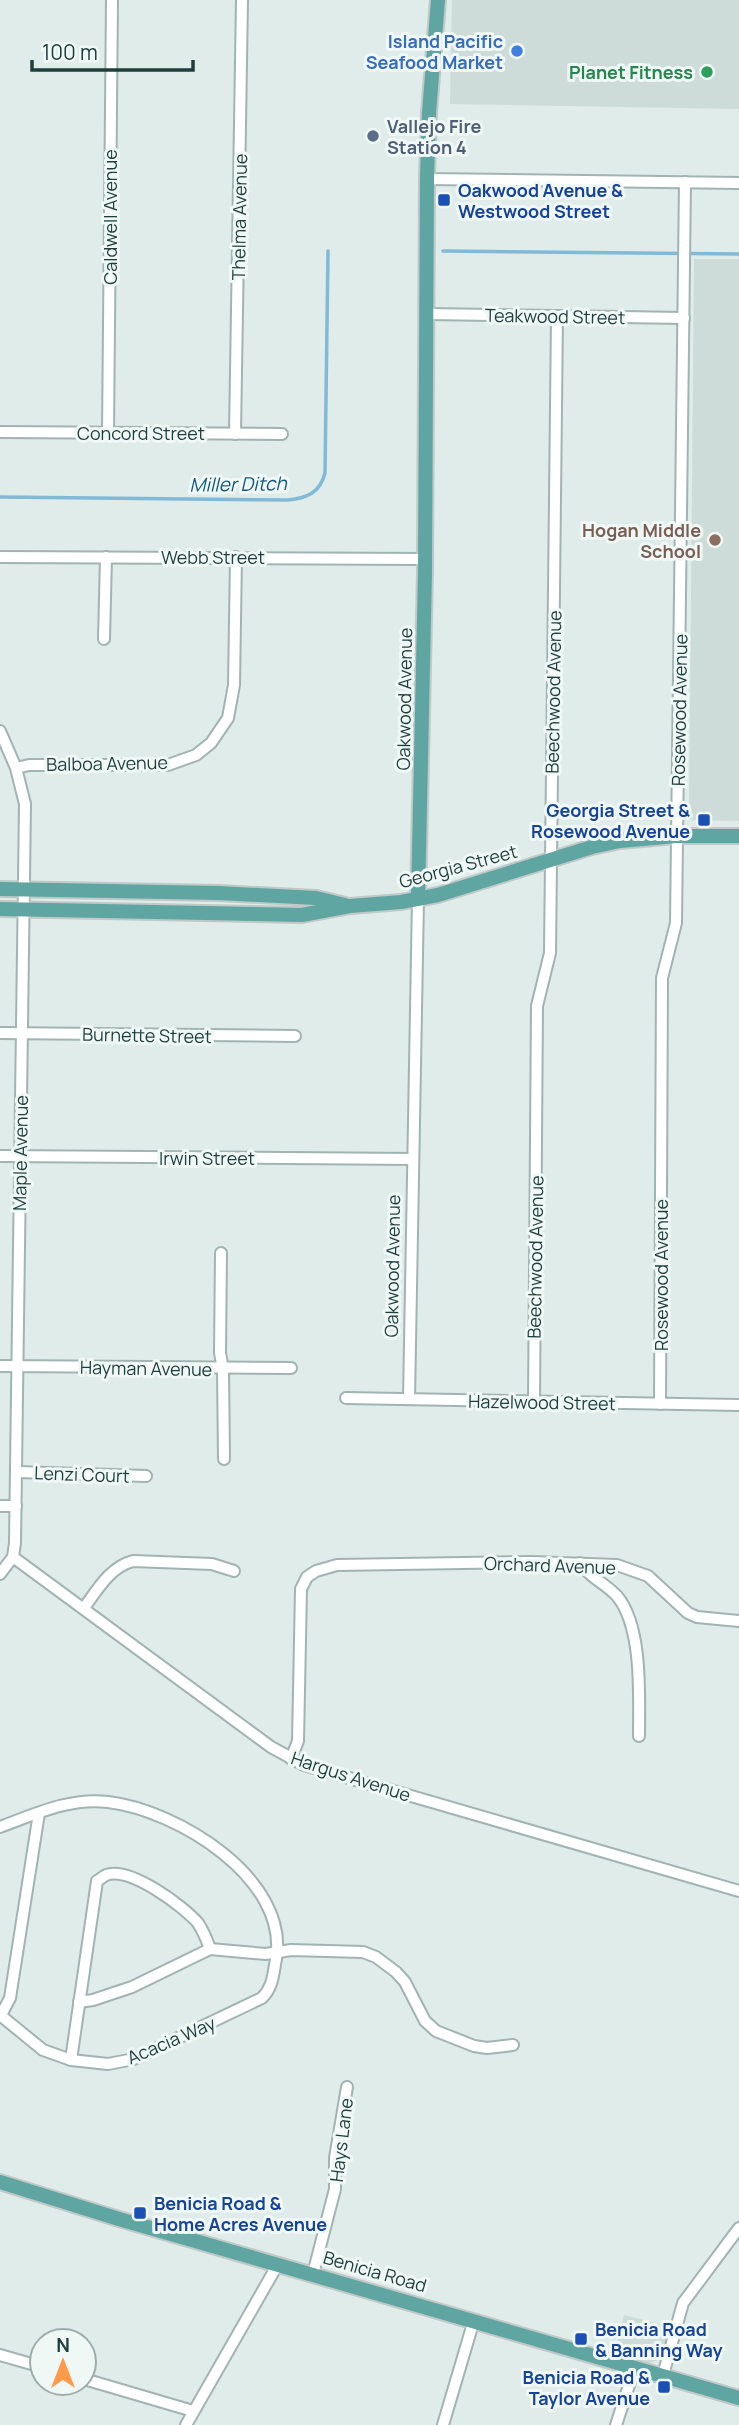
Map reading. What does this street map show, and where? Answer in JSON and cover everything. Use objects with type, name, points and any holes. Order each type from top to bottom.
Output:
[{"type":"main road","name":"Oakwood Avenue","points":[[418,899],[425,559],[427,179],[438,0]]},
{"type":"main road","name":"Georgia Street","points":[[0,909],[302,915],[350,906],[418,899],[620,841],[676,836],[739,836]]},
{"type":"main road","name":"Georgia Street","points":[[0,889],[219,893],[316,898],[350,906]]},
{"type":"main road","name":"Benicia Road","points":[[0,2182],[119,2219],[739,2398]]},
{"type":"street","name":"Caldwell Avenue","points":[[108,433],[112,0]]},
{"type":"street","name":"Thelma Avenue","points":[[236,434],[242,0]]},
{"type":"street","points":[[427,179],[739,183]]},
{"type":"street","name":"Rosewood Avenue","points":[[660,1404],[662,978],[676,923],[685,182]]},
{"type":"street","name":"Teakwood Street","points":[[427,314],[684,318]]},
{"type":"street","name":"Beechwood Avenue","points":[[534,1402],[537,1006],[550,953],[557,316]]},
{"type":"street","name":"Concord Street","points":[[0,432],[282,434]]},
{"type":"street","name":"Webb Street","points":[[0,557],[425,559]]},
{"type":"street","points":[[104,639],[106,557]]},
{"type":"street","name":"Balboa Avenue","points":[[16,768],[29,765],[168,765],[196,755],[211,743],[228,718],[234,685],[236,557]]},
{"type":"street","name":"Maple Avenue","points":[[0,731],[16,768],[25,804],[17,1472],[13,1557]]},
{"type":"street","name":"Oakwood Avenue","points":[[409,1399],[418,899]]},
{"type":"street","name":"Burnette Street","points":[[0,1033],[295,1036]]},
{"type":"street","name":"Irwin Street","points":[[0,1156],[413,1159]]},
{"type":"street","points":[[221,1253],[220,1353],[223,1369],[224,1459]]},
{"type":"street","name":"Hayman Avenue","points":[[0,1366],[291,1368]]},
{"type":"street","name":"Hazelwood Street","points":[[346,1398],[739,1405]]},
{"type":"street","name":"Lenzi Court","points":[[17,1472],[146,1476]]},
{"type":"street","points":[[0,1506],[16,1507]]},
{"type":"street","points":[[0,1574],[13,1557]]},
{"type":"street","name":"Hargus Avenue","points":[[13,1557],[291,1759],[333,1774],[739,1891]]},
{"type":"street","name":"Orchard Avenue","points":[[291,1759],[298,1741],[301,1589],[307,1577],[316,1571],[337,1565],[427,1563],[580,1563],[628,1568],[648,1576],[688,1613],[698,1617],[739,1621]]},
{"type":"street","points":[[580,1563],[587,1574],[618,1597],[631,1629],[639,1666],[639,1736]]},
{"type":"street","points":[[83,1608],[108,1577],[124,1564],[212,1564],[234,1571]]},
{"type":"street","name":"Acacia Way","points":[[0,1827],[77,1801],[127,1805],[188,1831],[214,1846],[254,1885],[272,1914],[277,1953],[271,1989],[262,1998],[134,2059],[108,2064],[71,2060],[43,2050],[0,2016]]},
{"type":"street","points":[[0,2016],[10,1998],[39,1813]]},
{"type":"street","points":[[71,2060],[97,1881],[106,1875],[126,1876],[154,1888],[179,1905],[198,1924],[209,1949]]},
{"type":"street","points":[[79,2002],[132,1987],[209,1949],[277,1953],[291,1950],[363,1952],[376,1957],[396,1972],[405,1982],[425,2021],[436,2031],[474,2046],[487,2048],[513,2045]]},
{"type":"street","name":"Hays Lane","points":[[313,2274],[335,2189],[335,2158],[347,2087]]},
{"type":"street","points":[[663,2375],[683,2303],[739,2228]]},
{"type":"street","points":[[186,2425],[278,2264]]},
{"type":"street","points":[[443,2425],[474,2320]]},
{"type":"street","points":[[0,2355],[28,2363]]},
{"type":"street","points":[[616,2425],[635,2367]]},
{"type":"street","points":[[98,2383],[193,2411]]},
{"type":"shaded area","points":[[452,0],[739,0],[739,109],[450,104]]},
{"type":"shaded area","name":"Hogan Middle School","points":[[694,259],[739,259],[739,821],[689,820]]},
{"type":"shaded area","points":[[624,2315],[671,2327],[663,2358],[650,2363],[615,2352]]},
{"type":"waterway","name":"Miller Ditch","points":[[0,497],[288,500],[312,493],[320,485],[325,473],[328,251]]},
{"type":"waterway","name":"Miller Ditch","points":[[443,251],[739,254]]},
{"type":"place","name":"Island Pacific Seafood Market","points":[[517,51]]},
{"type":"place","name":"Planet Fitness","points":[[707,72]]},
{"type":"place","name":"Vallejo Fire Station 4","points":[[373,136]]},
{"type":"place","name":"Oakwood Avenue & Westwood Street","points":[[444,200]]},
{"type":"place","name":"Hogan Middle School","points":[[715,540]]},
{"type":"place","name":"Georgia Street & Rosewood Avenue","points":[[704,820]]},
{"type":"place","name":"Benicia Road & Home Acres Avenue","points":[[140,2213]]},
{"type":"place","name":"Benicia Road & Banning Way","points":[[581,2339]]},
{"type":"place","name":"Benicia Road & Taylor Avenue","points":[[664,2387]]}]
